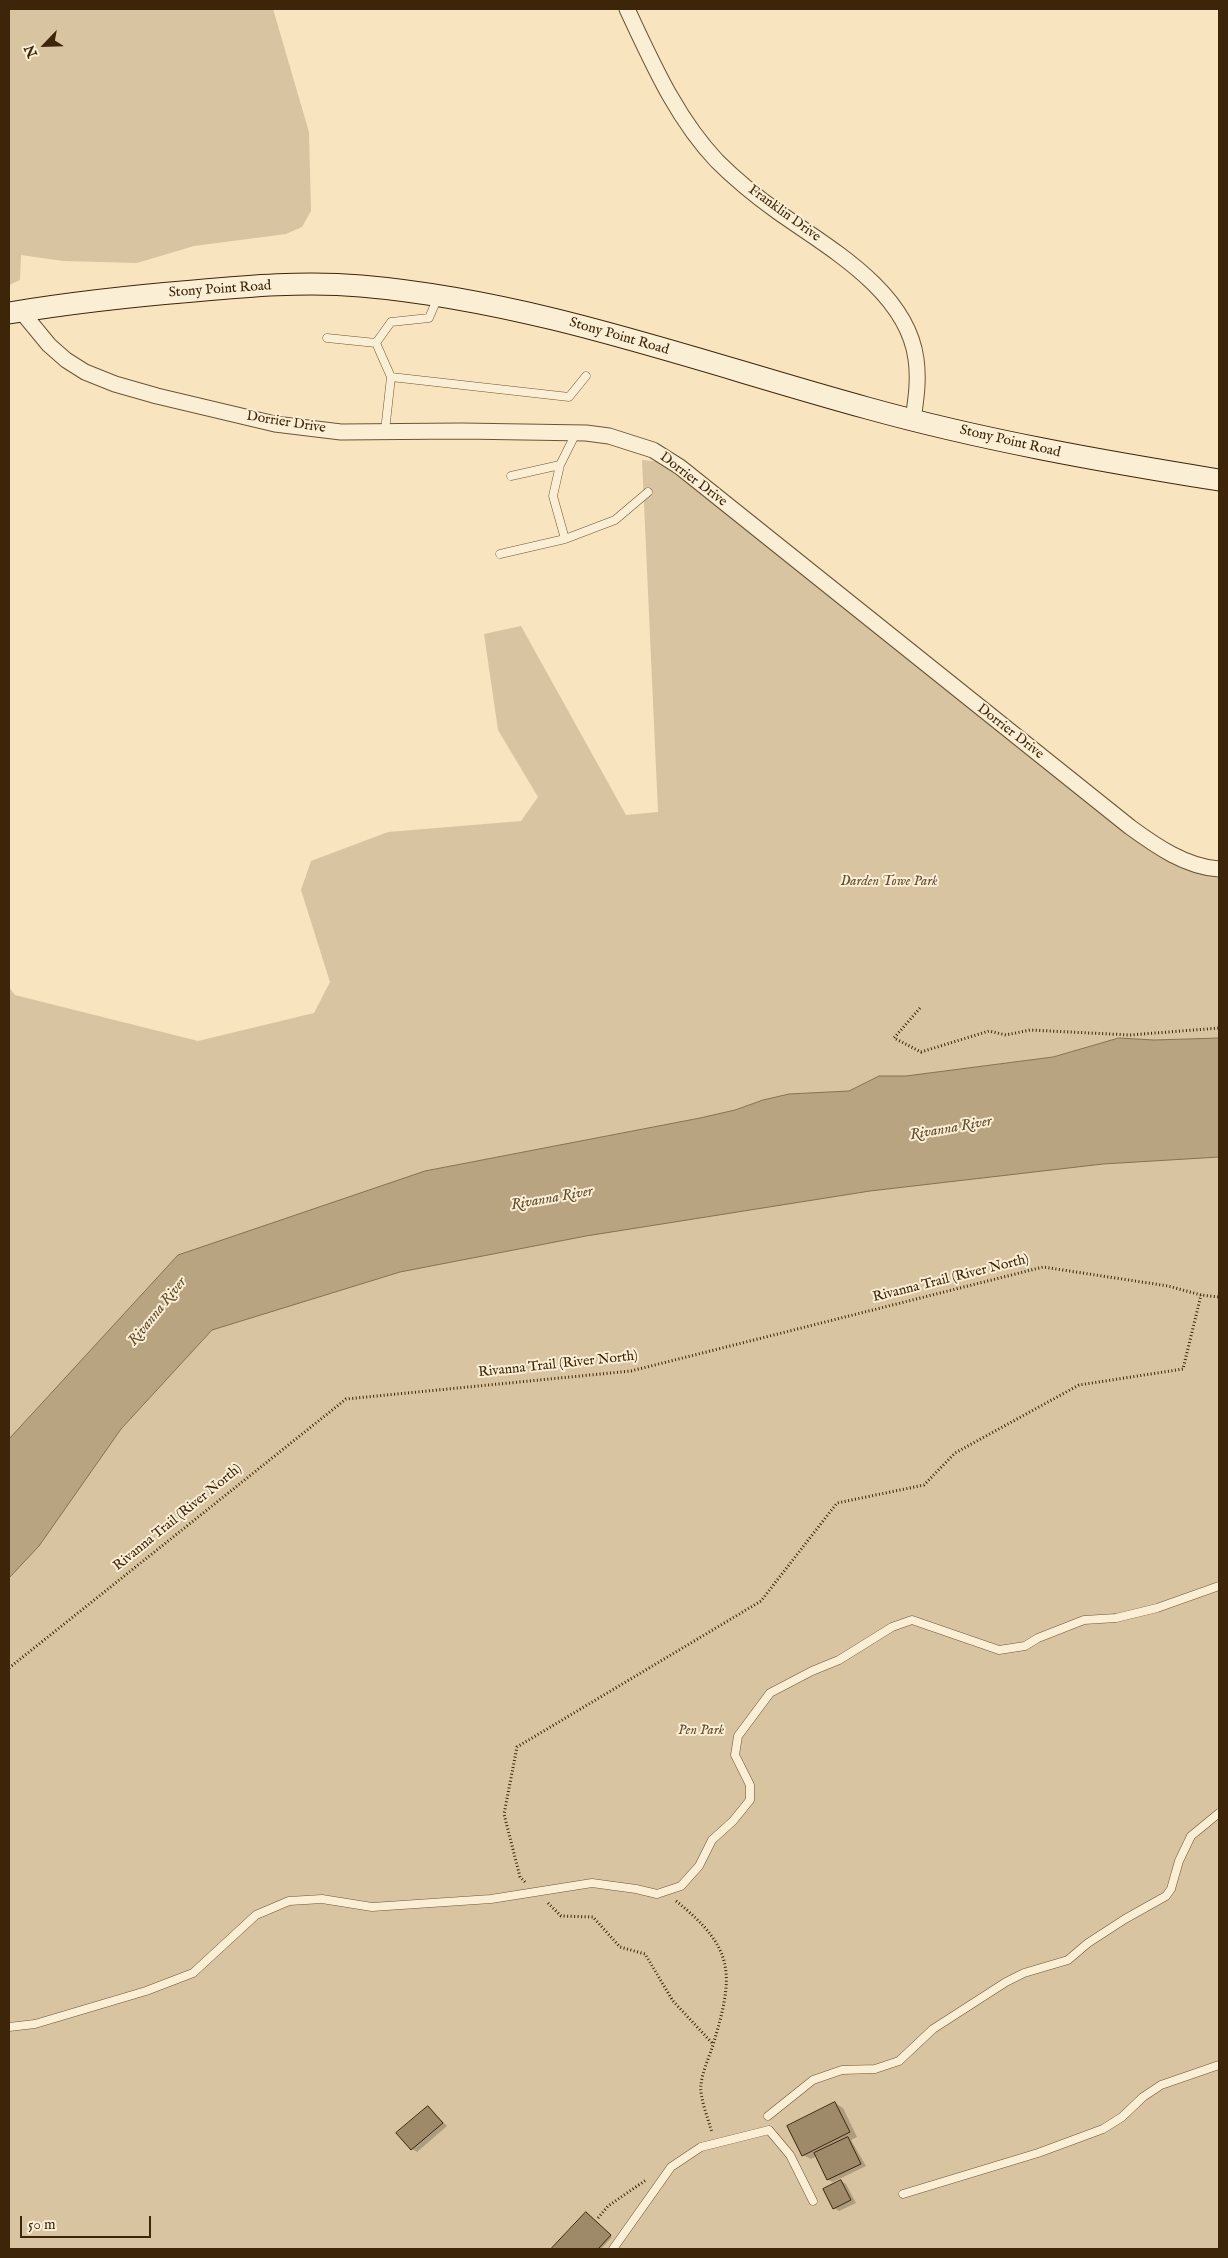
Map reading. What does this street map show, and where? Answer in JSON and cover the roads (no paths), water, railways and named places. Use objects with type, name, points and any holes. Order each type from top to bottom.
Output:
[{"type":"main road","name":"Stony Point Road","points":[[15,312],[127,297],[253,286],[359,286],[439,295],[500,305],[568,321],[761,378],[913,420],[1057,453],[1219,480]]},
{"type":"street","name":"Franklin Drive","points":[[627,9],[651,60],[678,110],[694,134],[718,162],[776,211],[828,246],[864,274],[883,294],[900,317],[910,337],[916,358],[918,379],[913,420]]},
{"type":"street","name":"Dorrier Drive","points":[[15,312],[66,360],[85,372],[114,384],[157,396],[275,424],[341,432],[576,433],[609,436],[653,450],[680,467],[1130,827],[1165,851],[1190,862],[1219,870]]},
{"type":"lane","points":[[376,343],[392,322],[429,318],[439,295]]},
{"type":"lane","points":[[327,338],[376,343]]},
{"type":"lane","points":[[376,343],[391,377],[385,432]]},
{"type":"lane","points":[[391,377],[569,397],[586,376]]},
{"type":"lane","points":[[565,539],[553,496],[560,465],[576,433]]},
{"type":"lane","points":[[511,476],[560,465]]},
{"type":"lane","points":[[500,554],[565,539],[615,520],[648,492]]},
{"type":"lane","points":[[9,2027],[35,2024],[146,1991],[193,1972],[256,1915],[289,1901],[322,1899],[372,1907],[491,1899],[592,1883],[657,1894],[681,1886],[698,1866],[712,1840],[733,1821],[750,1800],[750,1785],[735,1755],[738,1736],[770,1693],[812,1670],[839,1660],[892,1627],[912,1620],[999,1650],[1025,1646],[1038,1638],[1084,1620],[1116,1618],[1157,1608],[1219,1586]]},
{"type":"lane","points":[[768,2116],[813,2080],[842,2070],[875,2069],[899,2061],[933,2029],[1006,1982],[1024,1973],[1068,1960],[1088,1943],[1166,1896],[1171,1889],[1179,1861],[1191,1836],[1219,1813]]},
{"type":"lane","points":[[903,2194],[1038,2153],[1103,2128],[1122,2117],[1142,2096],[1161,2085],[1219,2065]]},
{"type":"lane","points":[[613,2249],[671,2167],[701,2147],[768,2130],[790,2154],[813,2201]]},
{"type":"water","name":"Rivanna River","points":[[1119,1038],[1154,1040],[1219,1038],[1219,1157],[1103,1164],[870,1191],[586,1236],[400,1272],[212,1330],[121,1429],[39,1546],[9,1578],[9,1439],[178,1255],[425,1171],[700,1118],[789,1094],[849,1091],[879,1076],[906,1076],[1053,1057]]},
{"type":"park label","name":"Darden Towe Park","points":[[889,882]]},
{"type":"park label","name":"Pen Park","points":[[701,1731]]}]
